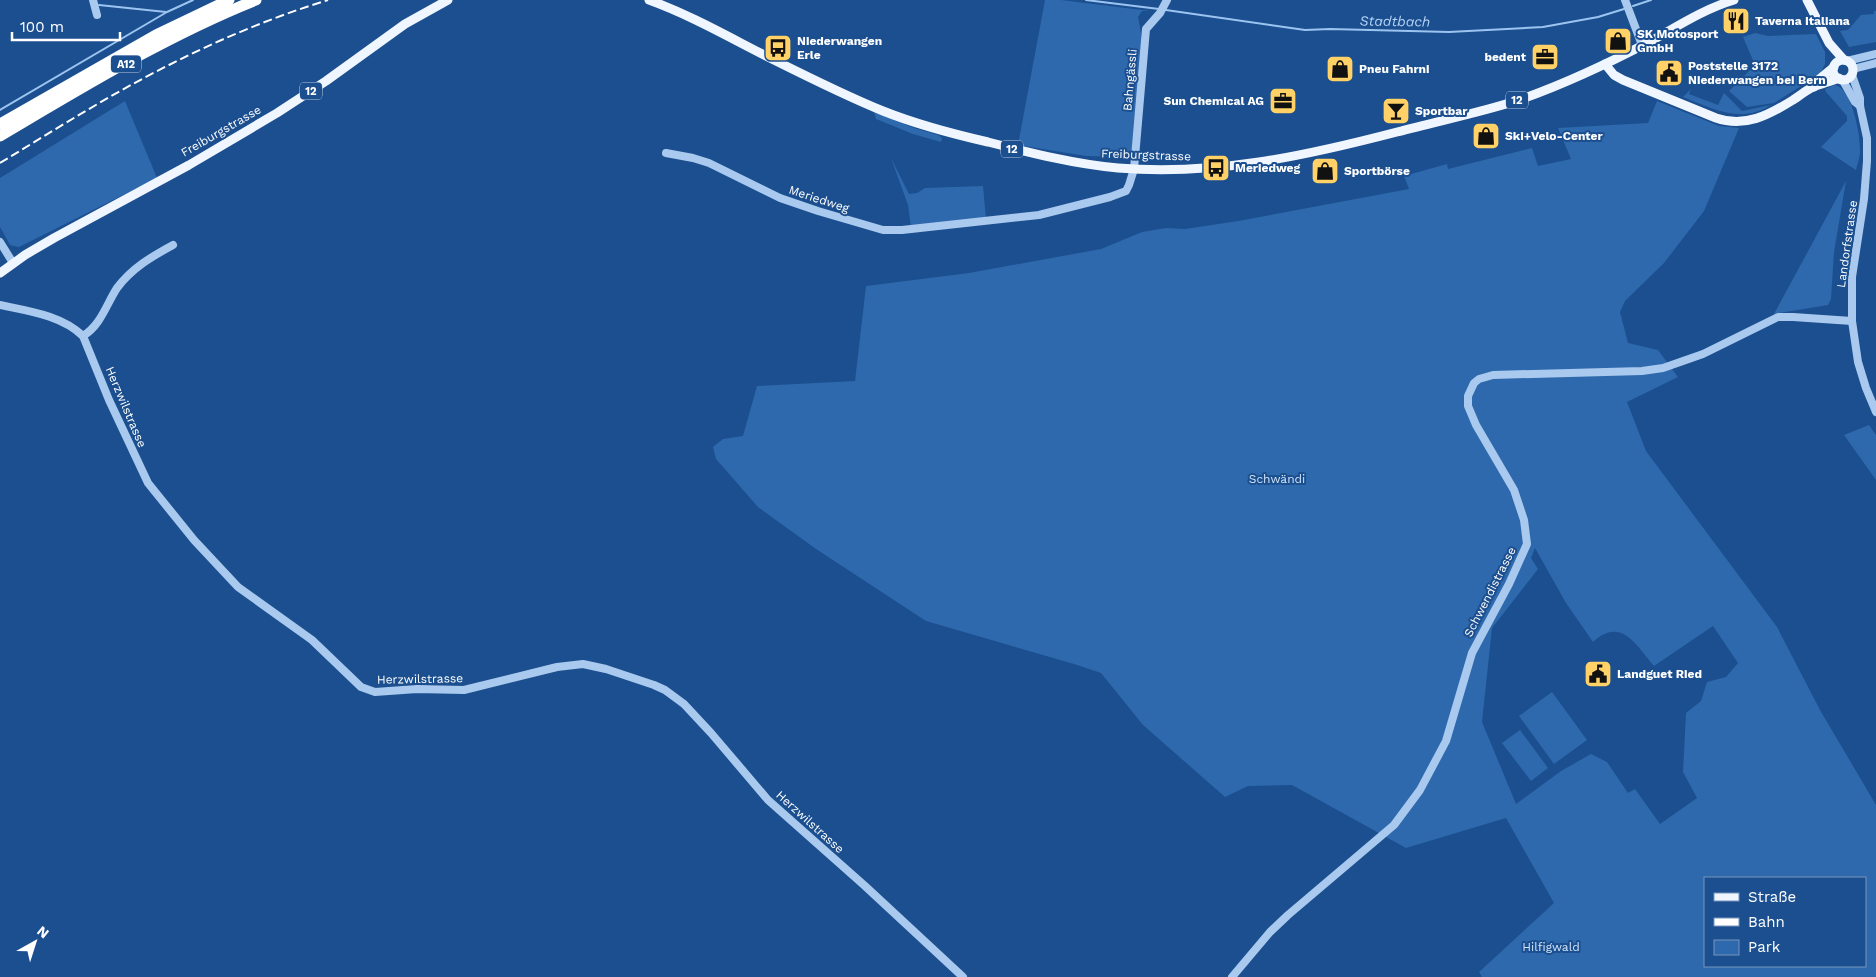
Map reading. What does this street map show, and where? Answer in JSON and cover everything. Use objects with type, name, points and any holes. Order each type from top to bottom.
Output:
[{"type":"highway","name":"A12","points":[[0,124],[156,35],[229,0]]},
{"type":"highway","name":"A12","points":[[0,136],[161,44],[209,20],[256,0]]},
{"type":"main road","name":"Freiburgstrasse","points":[[0,273],[84,221],[189,165],[277,113],[326,81],[405,24],[448,0]]},
{"type":"main road","name":"Freiburgstrasse","points":[[649,0],[702,22],[834,89],[918,124],[1042,156],[1098,166],[1192,170],[1270,161],[1323,151],[1510,102],[1541,92],[1605,64],[1718,2],[1734,0]]},
{"type":"main road","points":[[1807,0],[1829,43],[1835,66],[1835,74],[1841,79]]},
{"type":"main road","points":[[1605,64],[1614,75],[1623,80],[1726,121],[1746,122],[1783,107],[1814,87],[1848,78],[1852,72],[1851,64],[1829,43]]},
{"type":"main road","points":[[1814,87],[1817,81],[1839,61],[1846,60]]},
{"type":"street","points":[[93,0],[97,15]]},
{"type":"street","name":"Bahngässli","points":[[1134,169],[1146,29],[1160,13],[1167,0]]},
{"type":"street","points":[[1625,0],[1642,45]]},
{"type":"street","points":[[1846,60],[1876,54]]},
{"type":"street","points":[[1852,72],[1876,63]]},
{"type":"street","name":"Landorfstrasse","points":[[1852,72],[1860,98],[1867,138],[1864,200],[1852,277],[1852,321],[1858,362],[1876,412]]},
{"type":"street","name":"Landorfstrasse","points":[[1841,79],[1855,102],[1860,106]]},
{"type":"street","name":"Meriedweg","points":[[666,153],[693,158],[716,166],[780,198],[884,230],[902,230],[1039,215],[1120,194],[1126,191],[1134,169]]},
{"type":"street","points":[[0,242],[13,264]]},
{"type":"street","points":[[0,305],[57,320],[75,329],[83,336],[98,322],[117,288],[131,271],[147,259],[173,245]]},
{"type":"street","name":"Schwendistrasse","points":[[1232,977],[1279,923],[1305,899],[1388,831],[1403,814],[1426,779],[1446,741],[1472,653],[1509,584],[1524,550],[1527,539],[1524,520],[1514,490],[1469,412],[1468,396],[1474,383],[1493,375],[1603,373],[1663,368],[1703,354],[1771,320],[1784,316],[1852,321]]},
{"type":"street","name":"Herzwilstrasse","points":[[83,336],[109,400],[148,483],[194,540],[232,581],[247,595],[312,640],[360,687],[375,692],[416,689],[464,690],[557,667],[583,664],[606,669],[660,688],[684,704],[702,722],[768,800],[873,893],[963,977]]},
{"type":"green space","points":[[1045,0],[1061,0],[1150,11],[1142,11],[1138,17],[1142,38],[1133,149],[1126,157],[1086,156],[1018,145]]},
{"type":"green space","points":[[1874,11],[1876,11],[1876,42],[1849,47],[1840,31],[1848,30],[1861,15],[1874,14]]},
{"type":"green space","points":[[1755,33],[1768,36],[1816,34],[1825,52],[1825,64],[1820,74],[1774,103],[1747,107],[1729,91],[1755,65],[1743,37]]},
{"type":"green space","points":[[1835,85],[1841,88],[1847,95],[1855,115],[1860,147],[1856,170],[1821,147],[1847,121],[1847,116],[1825,89]]},
{"type":"green space","points":[[1691,89],[1689,94],[1718,105],[1724,93],[1742,111],[1771,105],[1760,111],[1749,113],[1727,113],[1683,97]]},
{"type":"green space","points":[[125,101],[157,178],[19,247],[10,245],[0,227],[0,178]]},
{"type":"green space","name":"Schwändi","points":[[1657,101],[1719,126],[1739,128],[1704,211],[1664,263],[1625,301],[1620,312],[1628,343],[1658,350],[1678,377],[1627,402],[1646,451],[1777,627],[1820,710],[1876,805],[1876,977],[1482,977],[1479,972],[1554,903],[1506,818],[1406,848],[1292,785],[1248,786],[1225,797],[1143,725],[1101,673],[926,621],[816,549],[758,507],[716,459],[713,447],[723,439],[743,436],[757,386],[855,381],[866,286],[969,273],[1101,249],[1142,232],[1166,228],[1185,229],[1238,221],[1409,189],[1404,176],[1447,164],[1448,169],[1532,148],[1538,166],[1571,159],[1558,128],[1648,123]],"holes":[[[1535,548],[1566,603],[1593,642],[1603,635],[1612,632],[1620,633],[1634,642],[1654,666],[1713,626],[1738,663],[1726,677],[1707,682],[1701,701],[1686,713],[1683,772],[1697,798],[1660,824],[1635,789],[1628,793],[1607,762],[1591,754],[1561,771],[1516,804],[1482,722],[1492,628],[1538,569],[1531,558]]]},
{"type":"green space","points":[[874,112],[914,128],[938,135],[942,138],[941,142],[913,134],[876,119]]},
{"type":"green space","points":[[891,158],[909,194],[917,193],[925,188],[983,186],[986,219],[911,227],[908,205]]},
{"type":"green space","points":[[1846,181],[1834,252],[1831,299],[1828,305],[1774,314]]},
{"type":"green space","points":[[1869,425],[1876,435],[1876,480],[1844,435]]},
{"type":"green space","points":[[1552,692],[1587,740],[1554,764],[1519,716]]},
{"type":"green space","points":[[1520,730],[1548,768],[1531,781],[1502,743]]},
{"type":"waterway","name":"Stadtbach","points":[[0,110],[167,12],[193,0]]},
{"type":"waterway","name":"Stadtbach","points":[[1086,0],[1159,9]]},
{"type":"waterway","points":[[1633,6],[1651,0]]},
{"type":"waterway","points":[[99,5],[166,12]]},
{"type":"waterway","name":"Stadtbach","points":[[1166,10],[1305,30],[1449,32],[1543,27],[1598,17],[1624,9]]},
{"type":"railway","points":[[0,163],[105,100],[188,55],[267,21],[328,0]]},
{"type":"place","name":"Taverna Italiana","points":[[1736,21]]},
{"type":"place","name":"SK Motosport GmbH","points":[[1618,41]]},
{"type":"place","name":"Niederwangen Erle","points":[[778,48]]},
{"type":"place","name":"bedent","points":[[1545,57]]},
{"type":"place","name":"Pneu Fahrni","points":[[1340,69]]},
{"type":"place","name":"Poststelle 3172 Niederwangen bei Bern","points":[[1669,73]]},
{"type":"place","name":"Sun Chemical AG","points":[[1283,101]]},
{"type":"place","name":"Sportbar","points":[[1396,111]]},
{"type":"place","name":"Ski+Velo-Center","points":[[1486,136]]},
{"type":"place","name":"Meriedweg","points":[[1216,168]]},
{"type":"place","name":"Sportbörse","points":[[1325,171]]},
{"type":"place","name":"Landguet Ried","points":[[1598,674]]},
{"type":"park label","name":"Hilfigwald","points":[[1551,947]]}]
